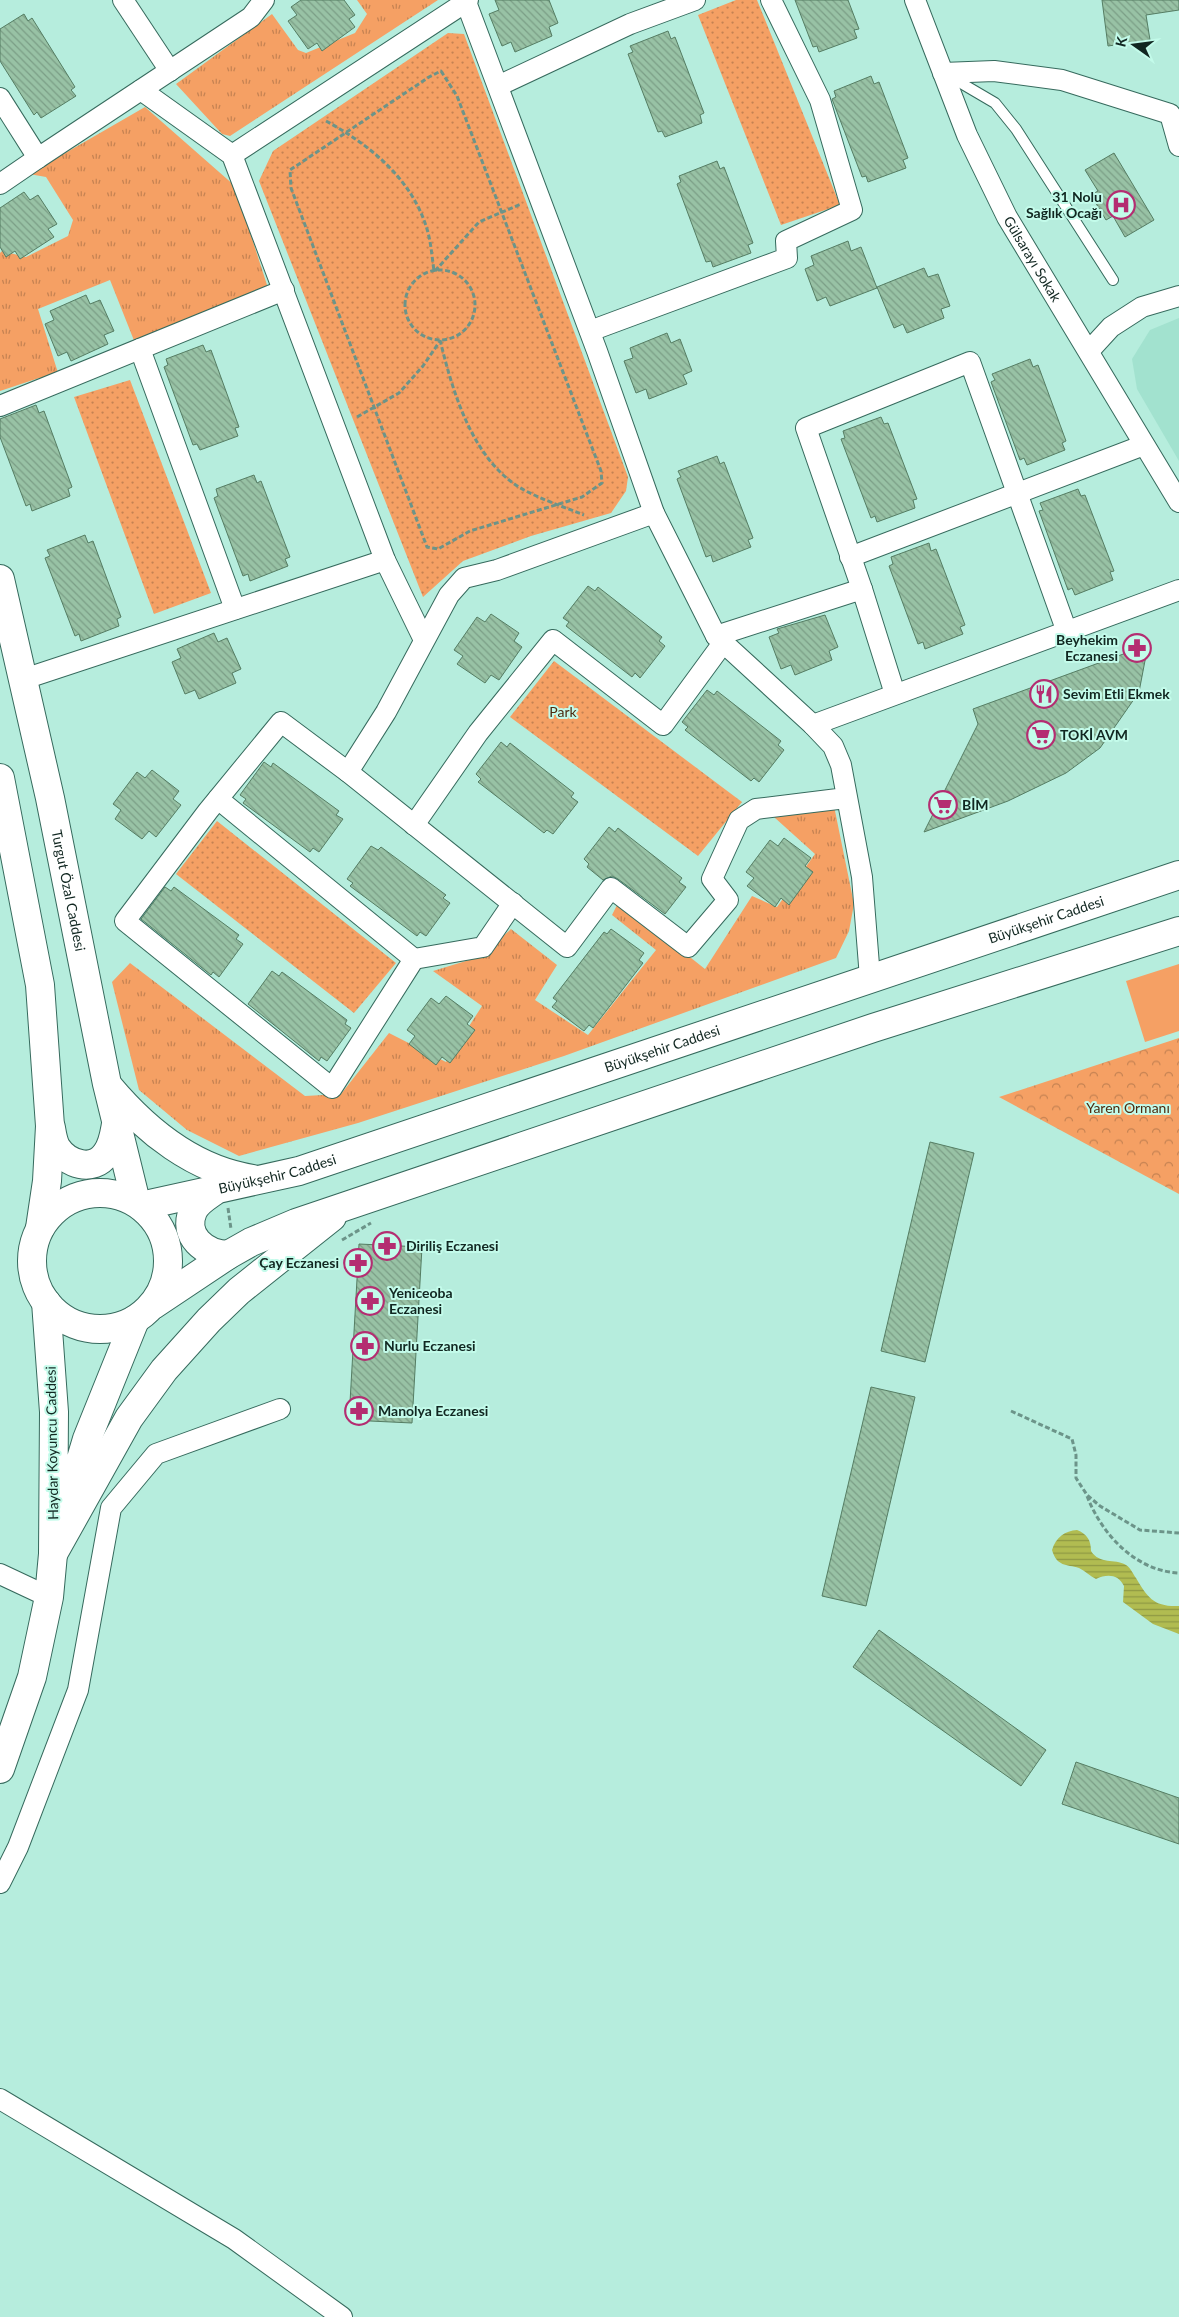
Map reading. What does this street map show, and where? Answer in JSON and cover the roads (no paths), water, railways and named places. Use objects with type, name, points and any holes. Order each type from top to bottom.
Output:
[{"type":"main road","name":"Turgut Özal Caddesi","points":[[0,579],[24,678],[107,1084],[138,1204]]},
{"type":"main road","points":[[0,778],[40,985],[50,1126],[47,1181],[40,1228],[33,1250],[32,1261],[35,1283],[46,1302],[62,1318],[87,1328],[114,1328],[144,1312],[228,1255],[251,1242],[296,1222],[873,1028],[1179,931]]},
{"type":"main road","name":"Büyükşehir Caddesi","points":[[138,1204],[214,1192],[299,1171],[1179,875]]},
{"type":"main road","points":[[107,1084],[137,1118],[189,1156],[220,1171],[262,1180]]},
{"type":"main road","points":[[50,1126],[55,1145],[62,1155],[73,1162],[86,1165],[98,1162],[106,1155],[113,1142],[116,1124]]},
{"type":"main road","points":[[40,1228],[46,1219],[62,1204],[82,1194],[99,1192],[115,1194],[138,1204],[160,1227],[168,1249],[169,1261],[165,1284],[144,1312]]},
{"type":"main road","points":[[214,1192],[200,1202],[194,1210],[190,1222],[192,1232],[196,1242],[203,1249],[219,1255],[228,1255]]},
{"type":"main road","points":[[53,1554],[128,1418],[164,1370],[209,1320],[239,1291],[349,1204]]},
{"type":"main road","name":"Haydar Koyuncu Caddesi","points":[[0,1769],[32,1676],[49,1597],[53,1554],[54,1403],[46,1302]]},
{"type":"main road","name":"Haydar Koyuncu Caddesi","points":[[53,1554],[87,1438],[144,1312]]},
{"type":"street","points":[[123,0],[170,70]]},
{"type":"street","points":[[0,184],[251,17],[264,0]]},
{"type":"street","points":[[498,86],[630,24],[695,0]]},
{"type":"street","points":[[590,331],[787,258],[786,240],[852,210],[820,100],[772,0]]},
{"type":"street","name":"Gülsarayı Sokak","points":[[915,0],[967,135],[1007,217],[1179,502]]},
{"type":"street","points":[[232,155],[467,1],[590,331],[654,513],[719,639],[813,725],[833,746],[841,765],[862,877],[870,978]]},
{"type":"street","points":[[943,73],[994,71],[1071,83],[1170,114],[1179,146]]},
{"type":"street","points":[[141,90],[232,155],[386,560],[424,640]]},
{"type":"street","points":[[0,98],[38,158]]},
{"type":"street","points":[[0,406],[284,290]]},
{"type":"street","points":[[1089,351],[1111,327],[1142,307],[1179,296]]},
{"type":"street","points":[[140,349],[235,609]]},
{"type":"street","points":[[895,694],[862,589],[806,428],[970,362],[1067,632]]},
{"type":"street","points":[[850,557],[1144,445]]},
{"type":"street","points":[[348,772],[386,712],[449,595],[464,578],[497,570],[654,513]]},
{"type":"street","points":[[24,678],[386,560]]},
{"type":"street","points":[[414,825],[478,733],[553,640],[663,725],[719,639],[862,589]]},
{"type":"street","points":[[813,725],[1179,590]]},
{"type":"street","points":[[513,903],[483,947],[414,959],[332,1088],[125,921],[218,798],[281,722],[348,772],[513,903],[567,947],[611,888],[688,947],[728,900],[712,879],[739,820],[756,809],[846,798]]},
{"type":"street","points":[[218,798],[414,959]]},
{"type":"street","points":[[0,1883],[18,1847],[78,1690],[110,1508],[156,1454],[280,1409]]},
{"type":"street","points":[[0,1574],[49,1597]]},
{"type":"street","points":[[0,2099],[234,2239],[342,2317]]},
{"type":"lane","points":[[943,73],[995,104],[1016,129],[1113,280]]},
{"type":"place","name":"31 Nolu Sağlık Ocağı","points":[[1121,205]]},
{"type":"place","name":"Beyhekim Eczanesi","points":[[1137,648]]},
{"type":"place","name":"Sevim Etli Ekmek","points":[[1044,694]]},
{"type":"place","name":"TOKİ AVM","points":[[1041,735]]},
{"type":"place","name":"BİM","points":[[943,805]]},
{"type":"place","name":"Diriliş Eczanesi","points":[[387,1246]]},
{"type":"place","name":"Çay Eczanesi","points":[[358,1263]]},
{"type":"place","name":"Yeniceoba Eczanesi","points":[[370,1301]]},
{"type":"place","name":"Nurlu Eczanesi","points":[[365,1346]]},
{"type":"place","name":"Manolya Eczanesi","points":[[359,1411]]},
{"type":"park label","name":"Park","points":[[563,712]]},
{"type":"park label","name":"Yaren Ormanı","points":[[1128,1108]]}]
